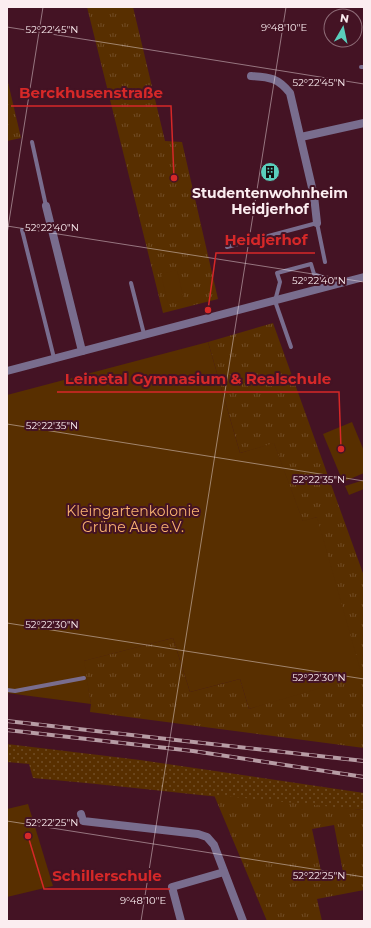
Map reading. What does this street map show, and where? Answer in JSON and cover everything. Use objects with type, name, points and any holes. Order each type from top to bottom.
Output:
[{"type":"street","points":[[251,76],[281,81],[290,93],[314,196],[317,224]]},
{"type":"street","points":[[301,137],[364,123]]},
{"type":"street","points":[[46,206],[82,351]]},
{"type":"street","points":[[7,371],[364,277]]},
{"type":"street","points":[[81,814],[83,821],[204,836],[214,845],[243,921]]},
{"type":"street","points":[[181,921],[172,887],[224,872]]},
{"type":"lane","points":[[32,142],[46,206]]},
{"type":"lane","points":[[227,247],[317,224],[325,262]]},
{"type":"lane","points":[[22,230],[54,358]]},
{"type":"lane","points":[[291,347],[275,301],[280,282],[277,273],[311,264],[314,274],[339,283]]},
{"type":"lane","points":[[131,283],[144,334]]},
{"type":"lane","points":[[7,690],[15,691],[84,678]]},
{"type":"green space","points":[[87,7],[133,7],[165,141],[182,142],[218,299],[163,313]]},
{"type":"green space","points":[[7,78],[21,138],[7,141]]},
{"type":"green space","points":[[177,270],[184,300],[168,304],[161,274]]},
{"type":"green space","points":[[273,323],[364,576],[364,748],[90,712],[91,704],[83,661],[173,638],[190,692],[240,679],[249,709],[276,700],[317,517],[303,522],[274,444],[240,453],[208,342]]},
{"type":"green space","name":"Kleingartenkolonie Grüne Aue e.V.","points":[[208,342],[240,453],[274,443],[303,521],[317,517],[362,676],[249,709],[240,679],[190,692],[173,638],[84,661],[91,704],[7,693],[7,395]]},
{"type":"green space","points":[[352,422],[364,451],[364,473],[343,482],[323,434]]},
{"type":"green space","points":[[364,480],[364,489],[349,495],[345,486]]},
{"type":"green space","points":[[7,744],[140,760],[364,793],[364,810],[33,778],[29,764],[7,762]]},
{"type":"green space","points":[[214,795],[364,810],[364,890],[317,899],[322,921],[267,921]],"holes":[[[334,825],[343,872],[322,876],[312,829]]]},
{"type":"green space","points":[[28,804],[53,886],[7,897],[7,809]]},
{"type":"railway","points":[[7,721],[364,761]]},
{"type":"railway","points":[[7,730],[193,751],[364,777]]},
{"type":"place","name":"Studentenwohnheim Heidjerhof","points":[[270,172]]},
{"type":"place","name":"Berckhusenstraße","points":[[174,178]]},
{"type":"place","name":"Heidjerhof","points":[[208,310]]},
{"type":"place","name":"Leinetal Gymnasium & Realschule","points":[[341,449]]},
{"type":"place","name":"Schillerschule","points":[[28,836]]}]
